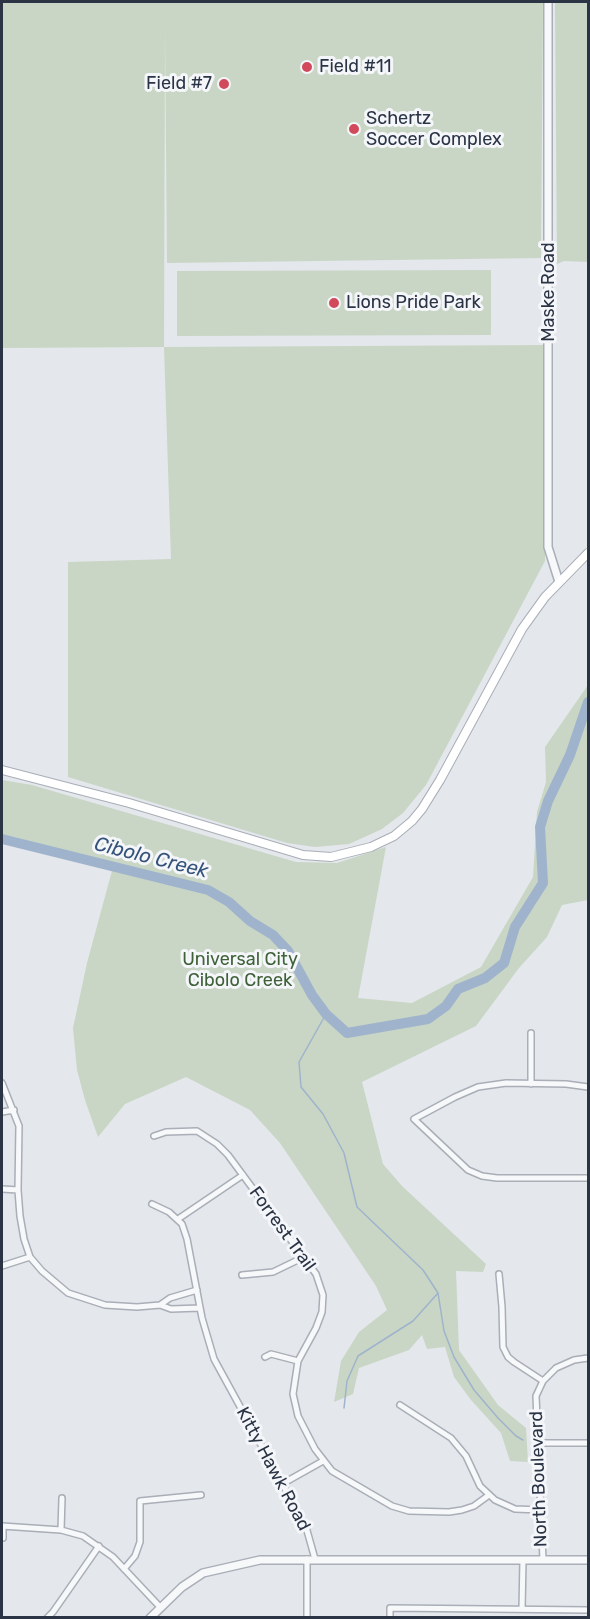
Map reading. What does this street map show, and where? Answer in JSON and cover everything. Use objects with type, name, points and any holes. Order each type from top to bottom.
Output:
[{"type":"main road","points":[[2,770],[129,803],[303,855],[331,856],[364,850],[394,836],[422,809],[516,639],[536,608],[588,554]]},
{"type":"street","name":"Maske Road","points":[[548,2],[548,547],[559,582]]},
{"type":"street","points":[[531,1033],[531,1084]]},
{"type":"street","points":[[2,1083],[19,1126],[20,1216],[30,1257],[55,1283],[68,1293],[84,1299],[105,1305],[136,1307],[160,1305],[171,1309],[200,1308]]},
{"type":"street","points":[[588,1087],[566,1084],[506,1083],[478,1088],[454,1097],[414,1119],[468,1170],[482,1176],[588,1178]]},
{"type":"street","points":[[2,1112],[14,1110]]},
{"type":"street","name":"Forrest Trail","points":[[154,1136],[166,1132],[197,1131],[217,1144],[304,1257],[320,1284],[323,1306],[319,1323],[298,1361],[293,1394],[298,1416],[323,1461],[340,1477],[403,1510],[449,1512],[462,1510],[479,1503],[489,1495]]},
{"type":"street","points":[[152,1204],[178,1219],[243,1175]]},
{"type":"street","points":[[2,1190],[18,1190]]},
{"type":"street","name":"Kitty Hawk Road","points":[[178,1219],[187,1239],[200,1308],[217,1366],[306,1527],[311,1559],[307,1617]]},
{"type":"street","points":[[2,1266],[30,1257]]},
{"type":"street","points":[[242,1275],[273,1272],[304,1257]]},
{"type":"street","points":[[499,1274],[503,1347],[508,1357],[543,1381],[556,1368],[565,1363],[574,1359],[588,1358]]},
{"type":"street","points":[[160,1305],[170,1298],[197,1290]]},
{"type":"street","points":[[266,1358],[271,1354],[298,1361]]},
{"type":"street","name":"North Boulevard","points":[[543,1381],[536,1396],[543,1560]]},
{"type":"street","points":[[400,1404],[445,1432],[457,1443],[466,1456],[480,1486],[489,1495],[510,1507],[541,1510]]},
{"type":"street","points":[[539,1443],[588,1443]]},
{"type":"street","points":[[282,1484],[323,1461]]},
{"type":"street","points":[[124,1569],[135,1556],[140,1542],[140,1501],[201,1495]]},
{"type":"street","points":[[61,1530],[62,1498]]},
{"type":"street","points":[[3,1538],[2,1526],[61,1530],[83,1536],[99,1546],[124,1569],[160,1607]]},
{"type":"street","points":[[47,1617],[53,1612],[99,1546]]},
{"type":"street","points":[[150,1617],[182,1587],[204,1573],[246,1562],[311,1559],[588,1560]]},
{"type":"street","points":[[522,1609],[523,1560]]},
{"type":"street","points":[[390,1617],[390,1608],[588,1610]]},
{"type":"street","points":[[475,1617],[476,1609]]},
{"type":"street","points":[[553,1610],[553,1617]]},
{"type":"street","points":[[576,1610],[576,1617]]},
{"type":"green space","name":"Schertz Soccer Complex","points":[[2,2],[543,2],[541,258],[167,263],[165,30],[164,347],[2,348]]},
{"type":"green space","points":[[555,2],[588,2],[588,262],[564,261],[557,264]]},
{"type":"green space","name":"Lions Pride Park","points":[[491,270],[491,335],[177,336],[177,271]]},
{"type":"green space","points":[[545,345],[545,561],[426,785],[403,813],[382,829],[349,844],[315,847],[287,843],[68,777],[68,562],[171,559],[164,347]]},
{"type":"green space","name":"Universal City Cibolo Creek","points":[[588,685],[588,900],[562,905],[547,937],[519,968],[476,1026],[362,1082],[383,1164],[402,1186],[486,1264],[483,1272],[456,1271],[459,1350],[498,1405],[526,1428],[528,1462],[510,1461],[501,1433],[454,1377],[445,1347],[427,1349],[422,1335],[409,1350],[359,1368],[353,1394],[334,1402],[341,1361],[359,1332],[387,1310],[376,1286],[280,1143],[250,1110],[186,1077],[125,1104],[98,1137],[77,1070],[73,1028],[87,963],[113,867],[15,837],[2,836],[2,780],[32,785],[296,862],[337,863],[386,847],[358,998],[412,1003],[481,967],[533,877],[537,812],[546,782],[545,747]]},
{"type":"waterway","name":"Cibolo Creek","points":[[2,839],[208,890],[229,902],[250,921],[273,935],[288,951],[312,995],[326,1014],[347,1033],[428,1019],[446,1006],[458,989],[485,978],[504,963],[515,927],[543,883],[540,827],[548,801],[570,755],[588,702]]},
{"type":"waterway","points":[[326,1014],[299,1062],[301,1087],[323,1114],[344,1153],[357,1207],[423,1270],[438,1293],[444,1331],[454,1357],[474,1390],[498,1418],[523,1440]]},
{"type":"waterway","points":[[344,1408],[347,1381],[358,1356],[413,1321],[438,1293]]},
{"type":"place","name":"Field #11","points":[[307,67]]},
{"type":"place","name":"Field #7","points":[[224,84]]},
{"type":"place","name":"Schertz Soccer Complex","points":[[354,129]]},
{"type":"place","name":"Lions Pride Park","points":[[334,303]]}]
